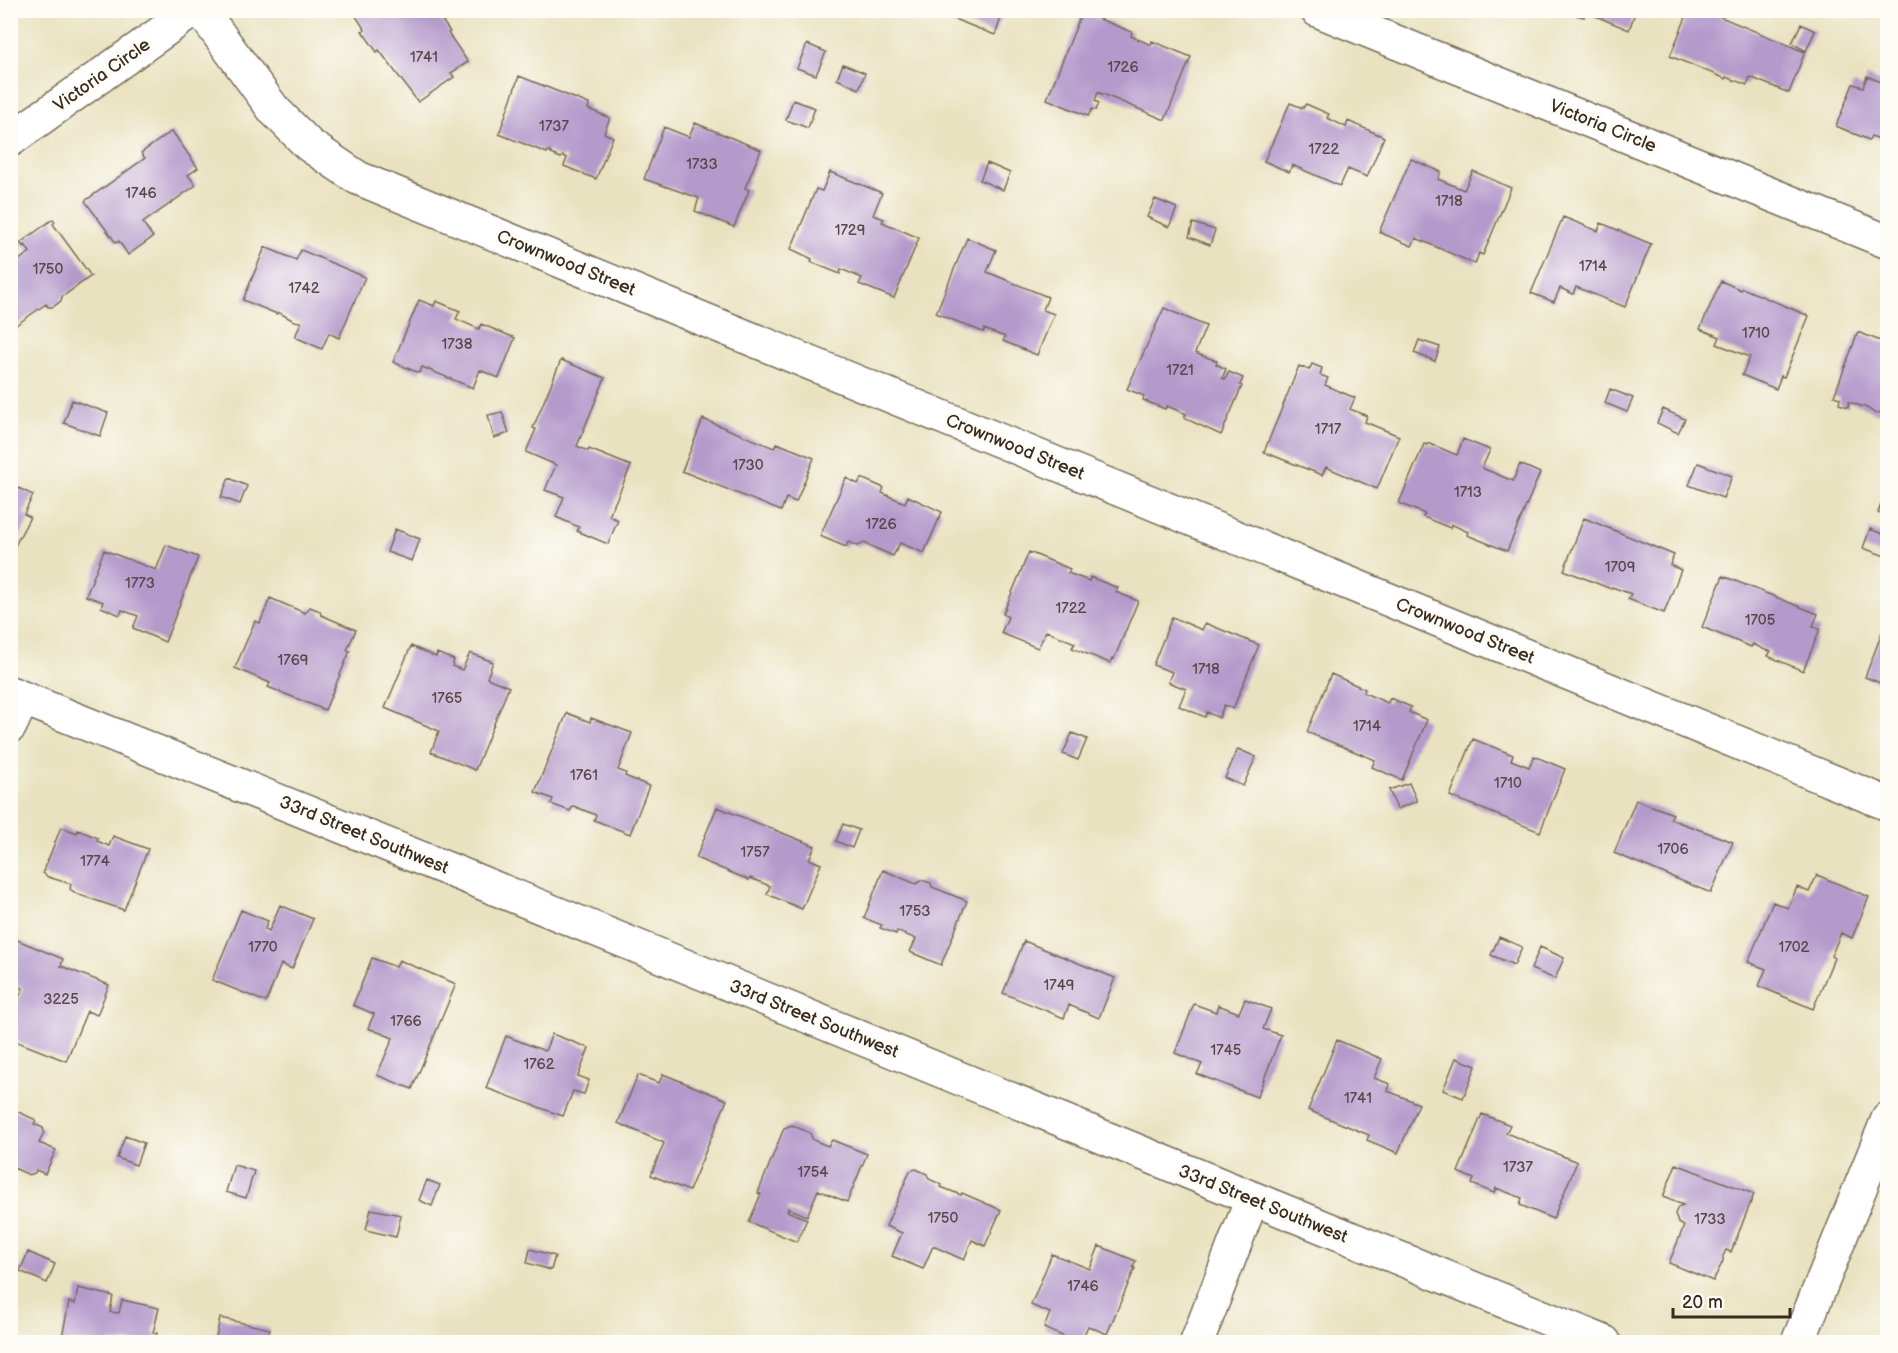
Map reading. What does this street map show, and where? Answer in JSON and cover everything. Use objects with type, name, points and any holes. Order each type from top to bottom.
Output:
[{"type":"street","name":"Victoria Circle","points":[[10,141],[193,10]]},
{"type":"street","name":"Crownwood Street","points":[[201,10],[273,110],[309,145],[358,178],[1887,804]]},
{"type":"street","name":"Victoria Circle","points":[[1317,10],[1887,242]]},
{"type":"street","name":"33rd Street Southwest","points":[[14,706],[470,878],[1604,1342]]},
{"type":"street","points":[[1798,1342],[1887,1119]]},
{"type":"street","points":[[1197,1342],[1252,1199]]},
{"type":"building","points":[[352,10],[435,10],[468,62],[451,73],[454,77],[418,102],[379,50],[377,52],[362,31],[365,30]]},
{"type":"building","points":[[931,10],[1004,10],[995,35]]},
{"type":"building","points":[[1567,10],[1636,10],[1629,30],[1586,12],[1584,17]]},
{"type":"building","points":[[1689,10],[1704,10],[1805,52],[1789,93],[1750,77],[1747,85],[1726,77],[1726,79],[1670,56]]},
{"type":"building","points":[[1082,12],[1132,32],[1131,36],[1151,45],[1152,41],[1191,57],[1165,120],[1098,92],[1095,101],[1099,103],[1096,110],[1092,109],[1088,116],[1047,99]]},
{"type":"building","points":[[1801,24],[1815,31],[1806,51],[1792,43]]},
{"type":"building","points":[[807,44],[826,52],[816,75],[797,68]]},
{"type":"building","points":[[843,64],[865,73],[859,89],[837,79]]},
{"type":"building","points":[[519,76],[589,104],[588,109],[610,118],[604,133],[613,137],[596,179],[564,166],[567,158],[563,156],[561,158],[551,154],[550,151],[547,153],[499,134]]},
{"type":"building","points":[[1867,76],[1888,85],[1888,142],[1871,136],[1869,140],[1836,126],[1853,84],[1863,87]]},
{"type":"building","points":[[793,100],[815,108],[808,128],[786,120]]},
{"type":"building","points":[[1290,103],[1303,108],[1306,104],[1329,114],[1327,118],[1346,127],[1348,121],[1384,137],[1367,177],[1348,169],[1340,186],[1292,165],[1289,172],[1264,161]]},
{"type":"building","points":[[695,123],[761,150],[745,188],[749,190],[734,227],[695,211],[699,198],[644,179],[664,127],[689,137]]},
{"type":"building","points":[[172,131],[198,168],[188,175],[196,185],[143,223],[153,237],[128,255],[119,241],[116,243],[85,201],[145,158],[141,153]]},
{"type":"building","points":[[1411,159],[1441,172],[1438,179],[1464,190],[1473,171],[1511,188],[1483,255],[1479,253],[1475,264],[1416,238],[1412,246],[1379,232]]},
{"type":"building","points":[[987,163],[1010,173],[1003,190],[980,180]]},
{"type":"building","points":[[830,172],[882,193],[873,215],[884,219],[882,222],[919,238],[894,298],[859,284],[862,278],[841,269],[840,274],[811,262],[812,259],[791,249],[816,189],[822,191]]},
{"type":"building","points":[[1155,199],[1177,208],[1169,227],[1147,217]]},
{"type":"building","points":[[1563,217],[1598,231],[1601,223],[1651,244],[1625,307],[1576,287],[1573,294],[1560,288],[1554,302],[1531,293]]},
{"type":"building","points":[[53,219],[55,222],[53,224],[91,276],[62,297],[61,301],[53,307],[48,307],[46,304],[16,325],[10,317],[10,260],[13,258],[16,262],[30,252],[25,245],[20,243]]},
{"type":"building","points":[[1193,223],[1215,230],[1210,245],[1189,237]]},
{"type":"building","points":[[967,238],[996,250],[987,272],[1048,297],[1043,310],[1054,314],[1037,355],[1003,341],[1005,337],[984,329],[983,332],[936,313]]},
{"type":"building","points":[[265,247],[296,260],[301,250],[365,277],[339,338],[329,333],[322,349],[295,337],[301,322],[243,300]]},
{"type":"building","points":[[1721,281],[1809,316],[1784,377],[1781,376],[1776,389],[1742,375],[1750,357],[1717,344],[1720,337],[1700,329]]},
{"type":"building","points":[[419,300],[434,306],[436,301],[460,311],[456,319],[479,329],[481,324],[515,338],[499,378],[480,370],[473,388],[422,367],[419,373],[393,362]]},
{"type":"building","points":[[1164,308],[1206,326],[1195,353],[1217,361],[1216,364],[1226,369],[1222,378],[1225,379],[1229,372],[1243,378],[1240,385],[1242,386],[1221,435],[1184,418],[1186,414],[1143,400],[1144,396],[1127,389]]},
{"type":"building","points":[[1858,332],[1888,344],[1888,413],[1883,411],[1876,414],[1867,408],[1849,402],[1848,407],[1839,404],[1840,398],[1834,396]]},
{"type":"building","points":[[1419,340],[1440,347],[1435,361],[1414,353]]},
{"type":"building","points":[[561,360],[605,378],[577,446],[631,466],[609,516],[618,520],[608,544],[577,531],[579,527],[556,517],[564,497],[545,490],[556,465],[526,452],[536,429],[533,428]]},
{"type":"building","points":[[1312,364],[1322,368],[1320,375],[1328,378],[1325,385],[1355,398],[1350,409],[1367,416],[1365,422],[1399,436],[1377,489],[1326,467],[1322,475],[1264,452],[1299,366],[1309,370]]},
{"type":"building","points":[[1610,389],[1633,398],[1627,412],[1605,403]]},
{"type":"building","points":[[72,400],[108,413],[100,436],[64,423]]},
{"type":"building","points":[[1663,409],[1685,419],[1678,433],[1657,423]]},
{"type":"building","points":[[502,412],[509,433],[494,438],[488,415]]},
{"type":"building","points":[[703,419],[774,448],[777,443],[814,458],[796,502],[786,498],[781,511],[682,471]]},
{"type":"building","points":[[1463,439],[1490,450],[1482,468],[1513,481],[1520,464],[1540,473],[1507,551],[1467,535],[1468,532],[1451,524],[1450,528],[1423,517],[1425,514],[1399,503],[1424,444],[1428,443],[1457,455]]},
{"type":"building","points":[[1698,463],[1732,476],[1723,498],[1689,485]]},
{"type":"building","points":[[229,478],[247,486],[240,504],[221,497]]},
{"type":"building","points":[[846,478],[858,484],[861,478],[884,488],[882,493],[905,503],[908,496],[942,512],[924,553],[900,543],[893,556],[864,543],[857,546],[848,542],[846,547],[820,536]]},
{"type":"building","points":[[10,484],[33,495],[24,514],[30,517],[10,555]]},
{"type":"building","points":[[1885,493],[1888,494],[1888,516],[1878,513]]},
{"type":"building","points":[[1584,518],[1674,555],[1670,565],[1681,570],[1664,613],[1628,599],[1631,594],[1612,587],[1611,589],[1564,570]]},
{"type":"building","points":[[395,529],[420,539],[412,561],[387,552]]},
{"type":"building","points":[[1870,529],[1888,536],[1888,557],[1863,548]]},
{"type":"building","points":[[166,545],[198,557],[165,642],[133,628],[138,616],[122,610],[120,615],[101,607],[103,602],[86,596],[104,550],[156,570]]},
{"type":"building","points":[[1029,552],[1070,569],[1068,573],[1089,581],[1090,577],[1118,588],[1116,592],[1138,601],[1114,659],[1112,658],[1110,663],[1072,648],[1075,643],[1046,631],[1038,648],[1001,633],[1008,617],[1003,614]]},
{"type":"building","points":[[1723,576],[1818,614],[1813,626],[1820,629],[1803,671],[1768,656],[1771,651],[1753,644],[1751,647],[1702,627]]},
{"type":"building","points":[[270,598],[305,613],[310,607],[320,611],[321,615],[356,630],[347,650],[350,651],[325,710],[268,687],[270,683],[235,668],[255,621],[260,623]]},
{"type":"building","points":[[1172,617],[1202,630],[1205,623],[1259,645],[1233,709],[1224,705],[1219,718],[1207,712],[1205,717],[1179,706],[1186,689],[1168,682],[1172,672],[1153,665]]},
{"type":"building","points":[[1883,630],[1888,631],[1888,686],[1865,677]]},
{"type":"building","points":[[411,646],[436,657],[437,653],[454,660],[452,666],[462,670],[470,653],[493,662],[487,678],[509,687],[475,770],[431,752],[439,731],[385,708]]},
{"type":"building","points":[[1331,674],[1365,689],[1364,693],[1388,703],[1390,698],[1411,707],[1409,712],[1427,720],[1402,780],[1372,767],[1375,760],[1307,732]]},
{"type":"building","points":[[567,713],[590,722],[591,718],[632,733],[618,770],[626,773],[625,776],[649,786],[630,834],[594,820],[596,815],[573,806],[570,811],[551,804],[553,799],[535,792]]},
{"type":"building","points":[[1072,733],[1087,739],[1078,760],[1063,754]]},
{"type":"building","points":[[1473,739],[1513,755],[1511,760],[1529,767],[1534,756],[1565,769],[1540,832],[1450,796]]},
{"type":"building","points":[[1238,749],[1256,757],[1243,786],[1225,778]]},
{"type":"building","points":[[1409,783],[1417,801],[1397,809],[1389,790]]},
{"type":"building","points":[[1636,800],[1673,814],[1670,819],[1733,842],[1711,893],[1614,853]]},
{"type":"building","points":[[717,807],[815,846],[809,859],[821,864],[802,909],[767,894],[770,886],[750,878],[749,880],[696,858]]},
{"type":"building","points":[[843,824],[859,830],[852,848],[836,841]]},
{"type":"building","points":[[61,827],[77,833],[78,830],[98,838],[97,841],[109,846],[113,836],[148,849],[124,910],[77,894],[70,889],[71,884],[48,877],[43,873]]},
{"type":"building","points":[[883,870],[916,884],[922,880],[931,883],[932,887],[967,901],[941,965],[910,952],[916,939],[897,931],[896,934],[880,928],[882,925],[864,918]]},
{"type":"building","points":[[1817,875],[1869,897],[1852,938],[1841,933],[1831,956],[1834,958],[1813,1009],[1759,986],[1766,969],[1748,962],[1773,902],[1788,908],[1797,887],[1809,892]]},
{"type":"building","points":[[280,905],[313,919],[292,969],[281,964],[266,1002],[212,980],[241,910],[268,921],[265,929],[269,931]]},
{"type":"building","points":[[1499,937],[1522,947],[1514,965],[1491,955]]},
{"type":"building","points":[[15,939],[63,959],[61,966],[109,985],[97,1015],[87,1011],[66,1061],[10,1039],[10,1018],[23,988],[10,982],[10,948]]},
{"type":"building","points":[[1024,941],[1115,978],[1099,1018],[1069,1005],[1064,1018],[1003,993]]},
{"type":"building","points":[[1540,947],[1564,958],[1555,979],[1531,969]]},
{"type":"building","points":[[372,958],[396,967],[399,960],[456,984],[412,1089],[377,1075],[393,1038],[368,1028],[374,1014],[353,1005]]},
{"type":"building","points":[[1245,999],[1271,1009],[1263,1029],[1281,1035],[1257,1097],[1197,1074],[1202,1064],[1175,1053],[1194,1004],[1216,1012],[1218,1005],[1239,1013]]},
{"type":"building","points":[[552,1034],[589,1048],[578,1076],[589,1080],[584,1094],[573,1091],[563,1116],[486,1088],[506,1036],[545,1051]]},
{"type":"building","points":[[1337,1040],[1382,1059],[1374,1078],[1390,1084],[1388,1091],[1419,1104],[1398,1153],[1367,1140],[1369,1135],[1308,1110]]},
{"type":"building","points":[[1456,1058],[1476,1066],[1463,1098],[1443,1090]]},
{"type":"building","points":[[663,1074],[727,1100],[689,1191],[651,1175],[664,1143],[618,1123],[638,1075],[659,1083]]},
{"type":"building","points":[[10,1108],[36,1120],[34,1124],[43,1128],[44,1132],[39,1143],[56,1150],[45,1174],[36,1170],[35,1173],[29,1175],[14,1168],[10,1177]]},
{"type":"building","points":[[1482,1114],[1510,1125],[1506,1133],[1577,1162],[1553,1219],[1520,1205],[1522,1198],[1496,1188],[1494,1193],[1472,1184],[1474,1179],[1458,1172]]},
{"type":"building","points":[[792,1125],[810,1133],[813,1140],[828,1146],[832,1140],[867,1154],[847,1202],[818,1190],[807,1216],[788,1208],[787,1211],[807,1219],[797,1242],[749,1222],[784,1128]]},
{"type":"building","points":[[125,1136],[144,1143],[136,1165],[117,1158]]},
{"type":"building","points":[[1676,1164],[1754,1194],[1731,1252],[1726,1250],[1713,1281],[1669,1263],[1684,1226],[1678,1223],[1675,1214],[1678,1207],[1683,1205],[1663,1197]]},
{"type":"building","points":[[234,1165],[254,1171],[246,1198],[226,1192]]},
{"type":"building","points":[[916,1169],[927,1174],[929,1179],[942,1185],[941,1187],[961,1195],[962,1193],[1001,1210],[985,1246],[972,1240],[964,1260],[933,1246],[923,1269],[892,1256],[902,1233],[886,1226],[910,1171]]},
{"type":"building","points":[[427,1180],[440,1185],[432,1206],[419,1200]]},
{"type":"building","points":[[371,1209],[401,1215],[396,1237],[366,1230]]},
{"type":"building","points":[[1099,1246],[1136,1261],[1107,1334],[1088,1326],[1081,1342],[1076,1342],[1044,1328],[1050,1313],[1031,1305],[1052,1254],[1090,1269]]},
{"type":"building","points":[[530,1249],[555,1256],[551,1270],[527,1263]]},
{"type":"building","points":[[28,1252],[55,1264],[47,1283],[20,1271]]},
{"type":"building","points":[[78,1288],[113,1296],[110,1312],[119,1313],[122,1300],[159,1308],[153,1333],[157,1333],[155,1339],[166,1342],[61,1342],[69,1302],[75,1304]]},
{"type":"building","points":[[220,1318],[270,1329],[267,1342],[215,1342]]}]
